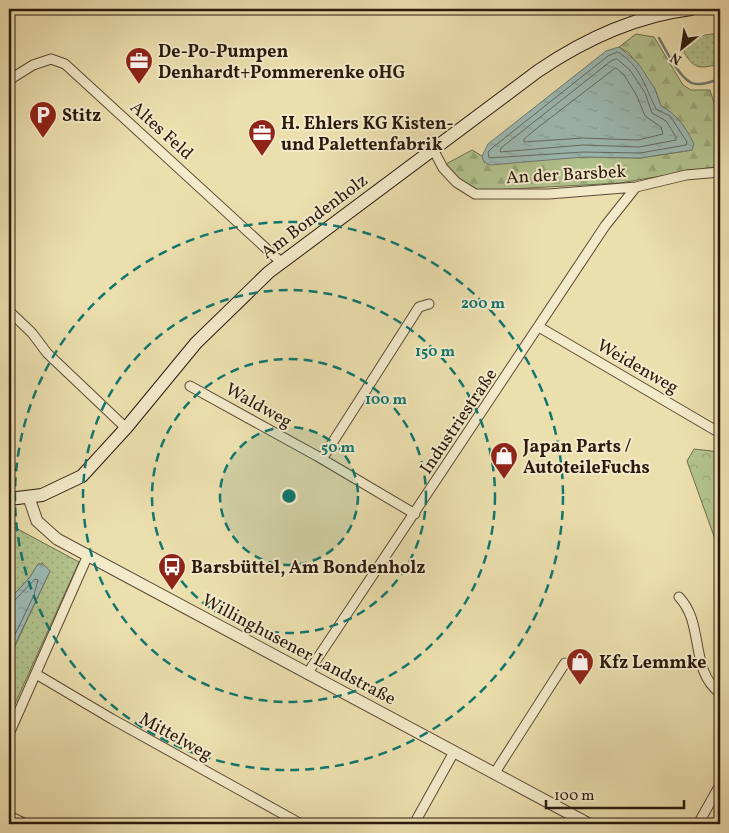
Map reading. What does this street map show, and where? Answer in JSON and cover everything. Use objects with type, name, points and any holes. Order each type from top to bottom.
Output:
[{"type":"main road","name":"Am Bondenholz","points":[[30,498],[58,489],[82,476],[126,428],[196,344],[262,279],[433,149],[555,60],[621,26],[659,11],[691,9]]},
{"type":"main road","points":[[9,499],[30,498]]},
{"type":"street","name":"Altes Feld","points":[[9,80],[33,65],[51,59],[65,64],[282,262]]},
{"type":"street","name":"An der Barsbek","points":[[433,149],[443,168],[456,182],[475,194],[549,194],[636,187],[686,175],[720,172]]},
{"type":"street","name":"Industriestraße","points":[[307,674],[605,226],[636,187]]},
{"type":"street","points":[[322,459],[419,307],[429,304]]},
{"type":"street","points":[[9,311],[32,332],[46,353],[126,428]]},
{"type":"street","name":"Weidenweg","points":[[539,327],[720,434]]},
{"type":"street","name":"Waldweg","points":[[190,386],[322,459],[415,514]]},
{"type":"street","name":"Willinghusener Landstraße","points":[[30,498],[37,521],[57,538],[589,824]]},
{"type":"street","points":[[9,734],[88,555]]},
{"type":"street","points":[[679,598],[686,604],[691,616],[703,674],[711,686],[720,693]]},
{"type":"street","points":[[494,774],[565,663]]},
{"type":"street","name":"Mittelweg","points":[[36,674],[120,724],[301,824]]},
{"type":"street","points":[[414,824],[454,752]]},
{"type":"street","points":[[698,824],[720,785]]},
{"type":"street","points":[[9,816],[26,824]]},
{"type":"green space","points":[[720,33],[720,64],[699,67],[684,52],[687,40]]},
{"type":"green space","points":[[636,34],[654,37],[683,85],[691,90],[710,90],[720,121],[720,166],[620,183],[474,191],[456,178],[444,165],[472,150],[482,156],[484,162],[583,157],[640,158],[692,150],[689,137],[682,124],[661,106],[655,89],[629,53],[619,47]]},
{"type":"green space","points":[[694,449],[720,452],[720,553],[687,461]]},
{"type":"green space","points":[[12,526],[79,562],[9,717],[9,659],[50,571],[43,564],[38,564],[30,577],[9,600],[9,531]]},
{"type":"water","points":[[619,47],[638,63],[655,89],[661,106],[672,113],[684,127],[694,144],[692,150],[640,158],[583,157],[490,165],[484,162],[482,156],[488,144],[606,51]]},
{"type":"water","points":[[38,564],[43,564],[50,571],[9,659],[9,600],[30,577]]},
{"type":"waterway","points":[[659,38],[675,66],[691,83],[702,84],[720,79]]},
{"type":"place","name":"De-Po-Pumpen Denhardt+Pommerenke oHG","points":[[139,85]]},
{"type":"place","name":"Stitz","points":[[43,139]]},
{"type":"place","name":"H. Ehlers KG Kisten- und Palettenfabrik","points":[[262,157]]},
{"type":"place","name":"Japan Parts / AutoteileFuchs","points":[[504,480]]},
{"type":"place","name":"Barsbüttel, Am Bondenholz","points":[[172,591]]},
{"type":"place","name":"Kfz Lemmke","points":[[580,686]]}]
